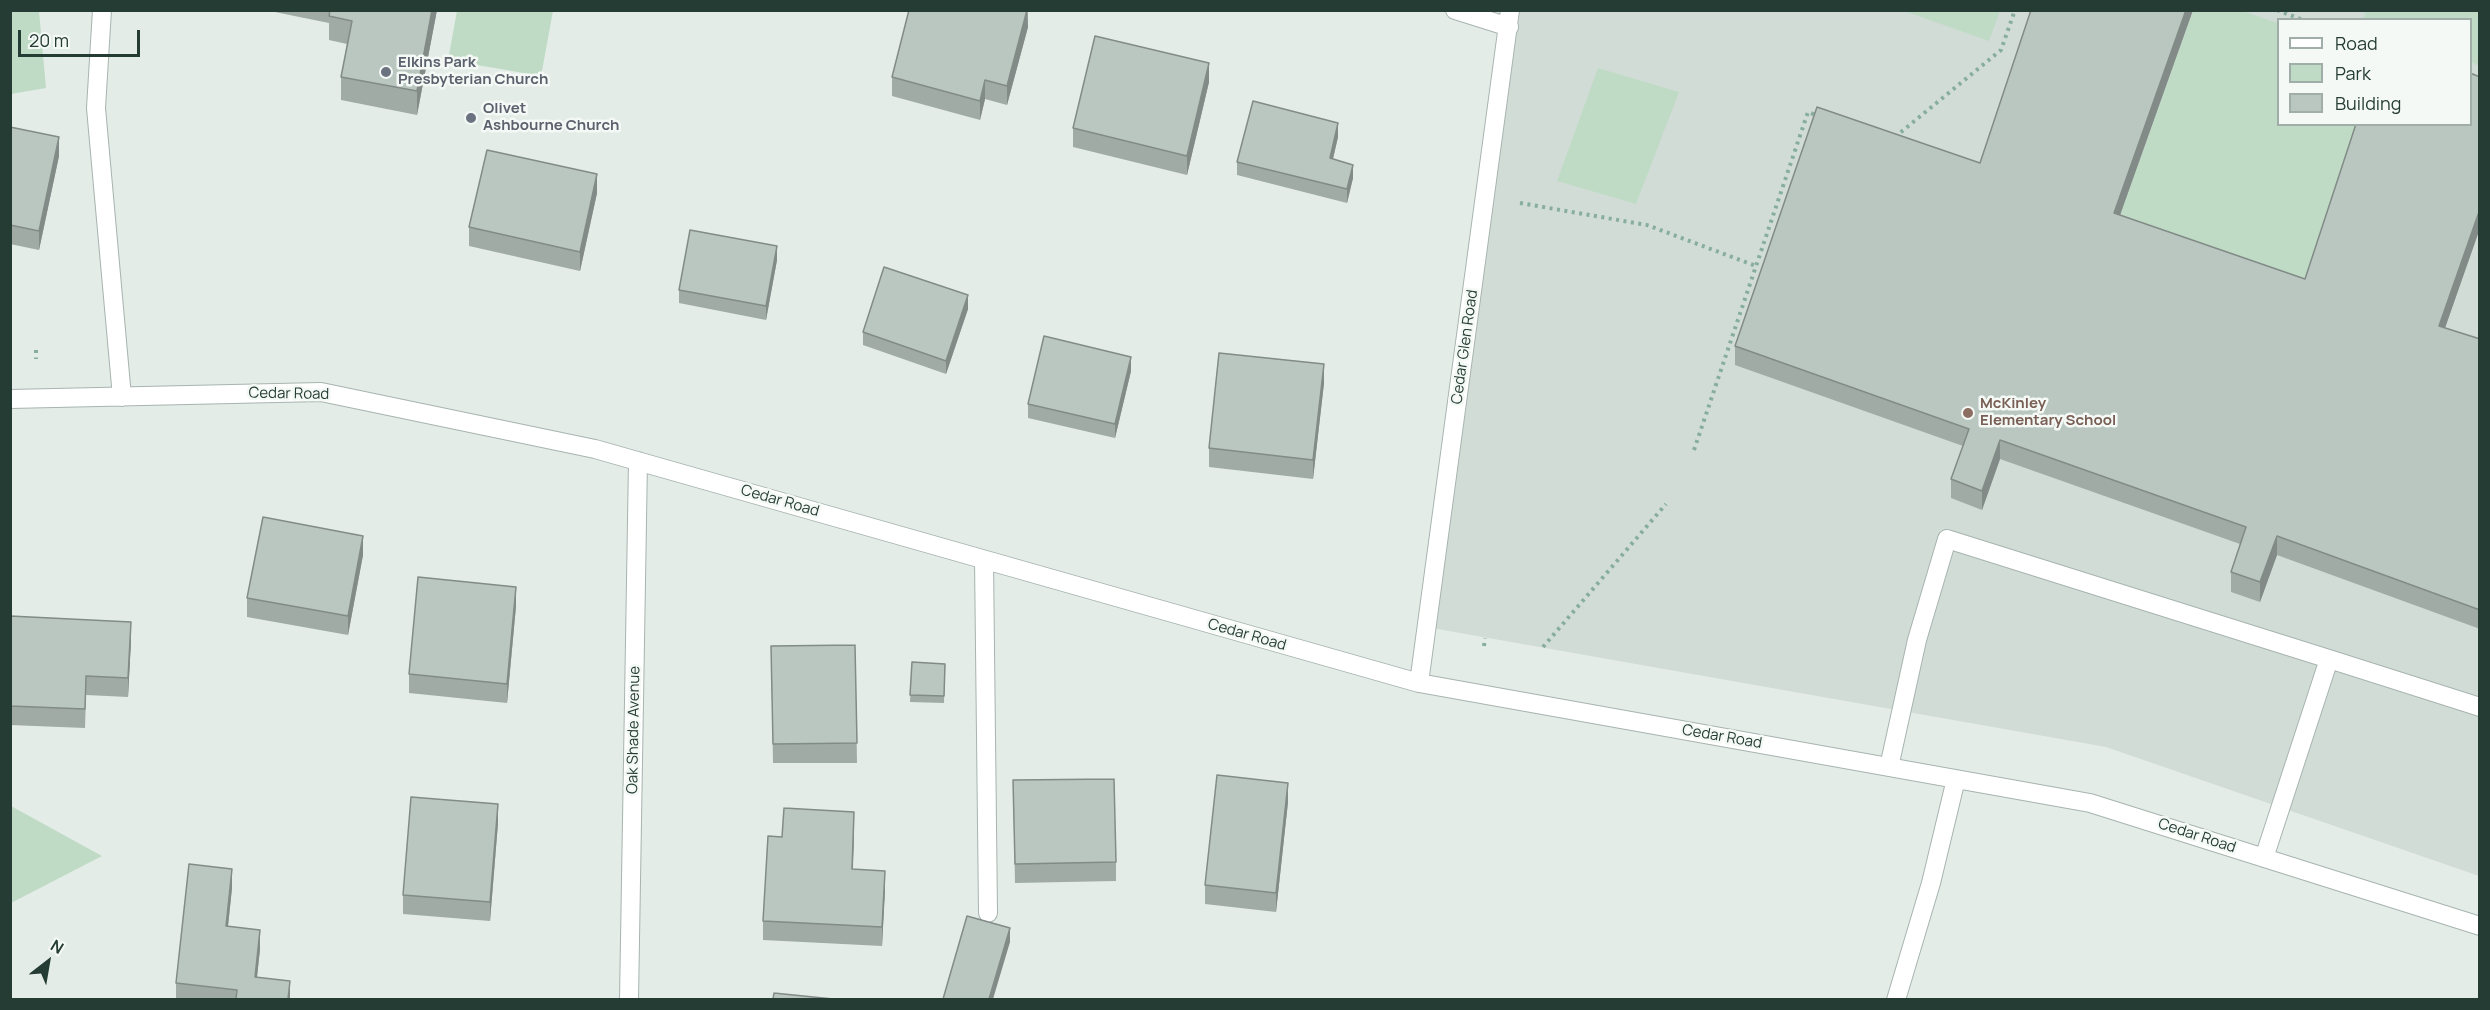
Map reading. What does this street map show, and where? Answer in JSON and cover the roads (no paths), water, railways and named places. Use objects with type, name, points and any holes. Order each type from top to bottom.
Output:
[{"type":"street","points":[[102,10],[96,108],[122,397]]},
{"type":"street","points":[[1455,10],[1509,19]]},
{"type":"street","name":"Cedar Glen Road","points":[[1419,683],[1509,19]]},
{"type":"street","name":"Cedar Road","points":[[10,399],[321,392],[595,449],[1419,683],[2090,803],[2480,926]]},
{"type":"street","name":"Oak Shade Avenue","points":[[629,999],[638,461]]},
{"type":"street","points":[[1889,767],[1917,640],[1947,539],[2480,707]]},
{"type":"street","points":[[984,560],[988,913]]},
{"type":"street","points":[[2264,858],[2329,659]]},
{"type":"street","points":[[1896,999],[1931,883],[1956,779]]},
{"type":"place","name":"Elkins Park Presbyterian Church","points":[[386,72]]},
{"type":"place","name":"Olivet Ashbourne Church","points":[[471,118]]},
{"type":"place","name":"McKinley Elementary School","points":[[1968,413]]}]
